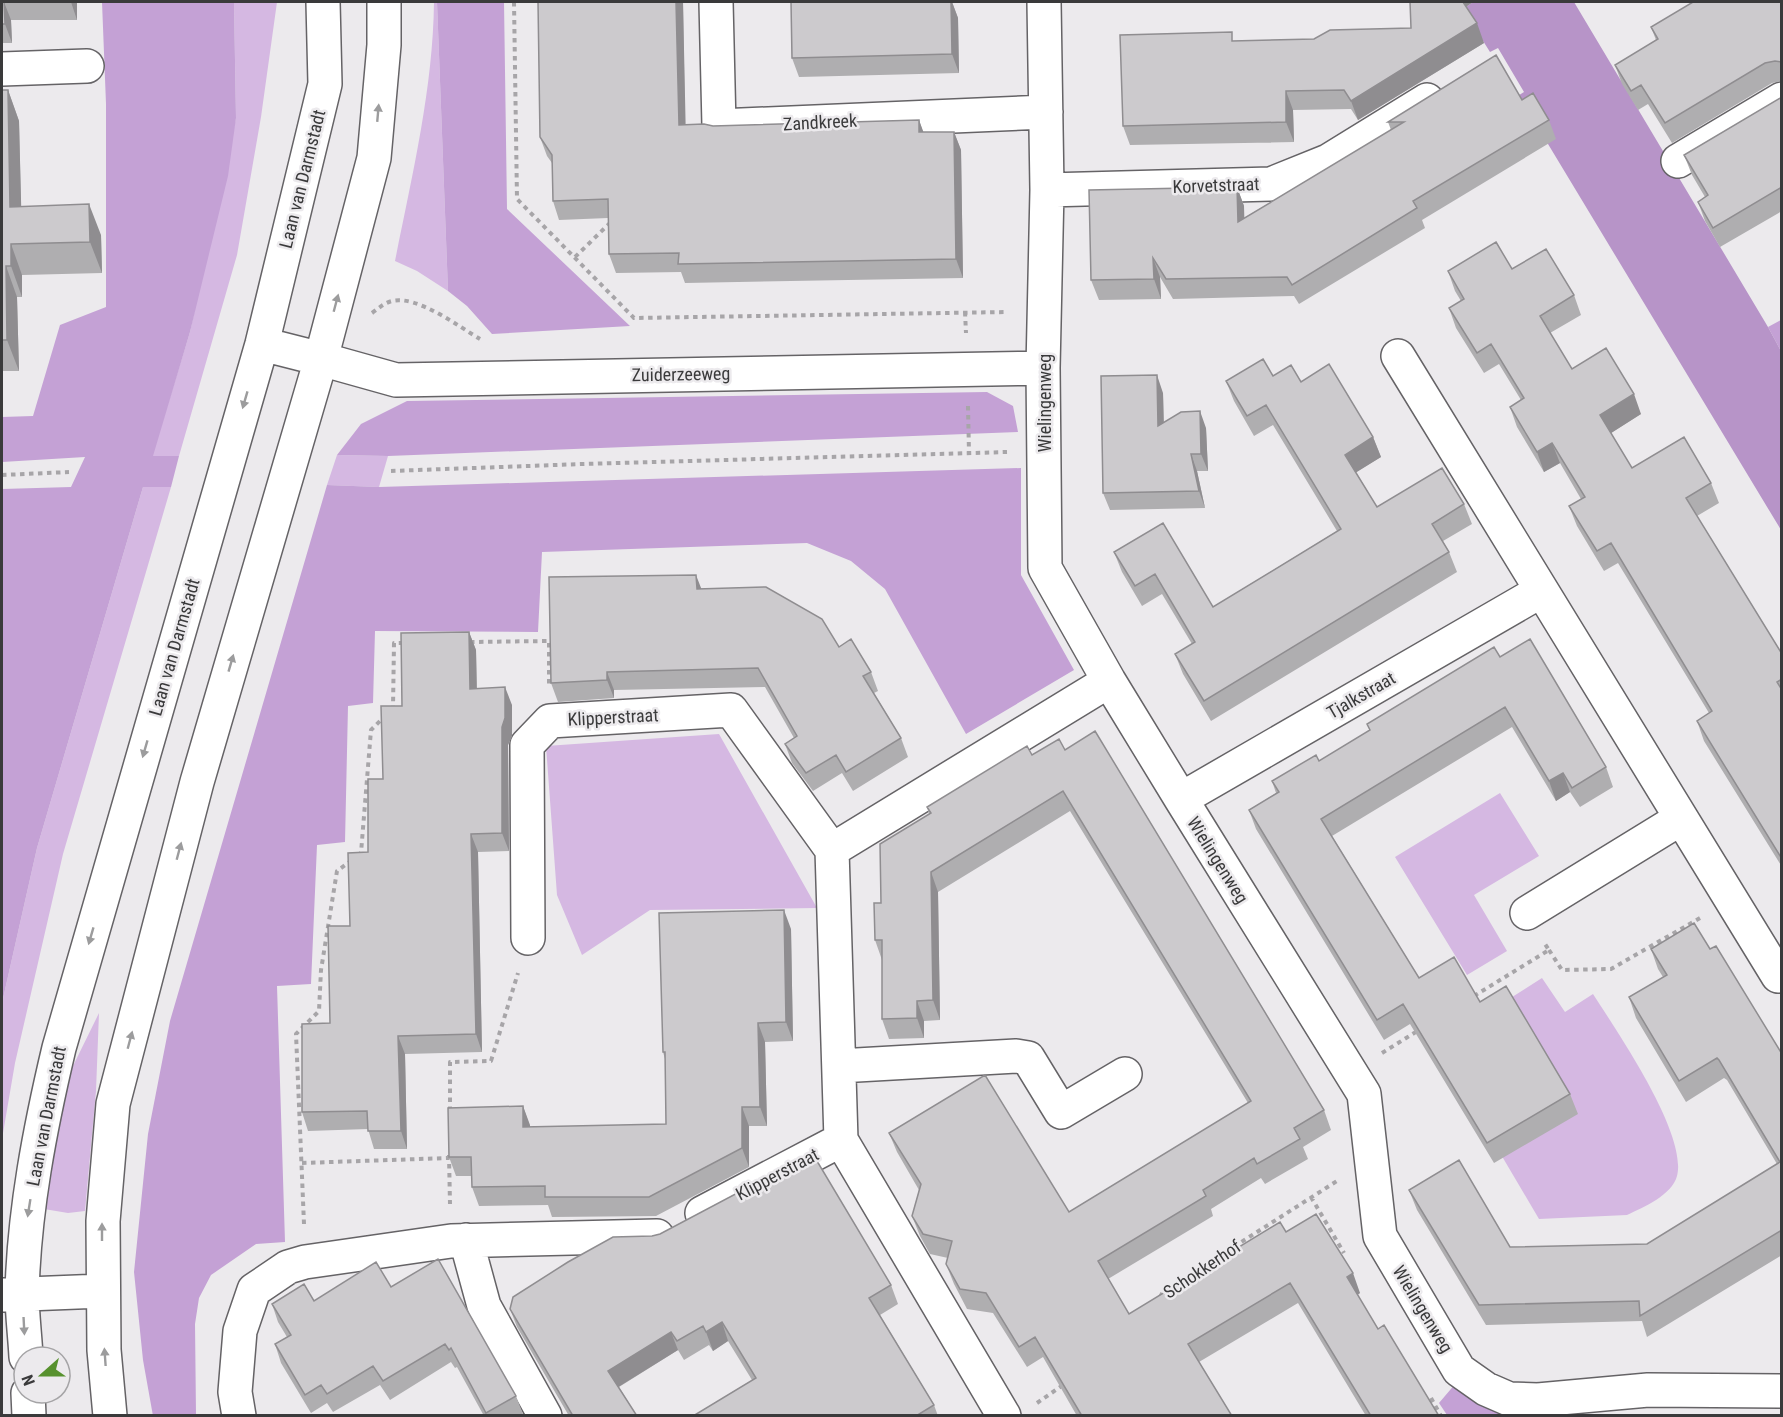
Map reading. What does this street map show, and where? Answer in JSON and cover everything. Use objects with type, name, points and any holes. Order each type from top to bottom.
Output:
[{"type":"street","name":"Laan van Darmstadt","points":[[23,1345],[12,1294],[58,1048],[262,344],[325,84],[323,2]]},
{"type":"street","points":[[110,1416],[104,1350],[102,1221],[113,1104],[197,782],[336,363],[374,158],[384,45],[384,2]]},
{"type":"street","name":"Zandkreek","points":[[716,2],[719,126],[1046,112]]},
{"type":"street","name":"Wielingenweg","points":[[1044,2],[1047,190],[1043,368],[1045,568],[1109,681],[1364,1094],[1380,1236],[1459,1370],[1486,1389],[1509,1399],[1538,1400],[1648,1390],[1782,1391]]},
{"type":"street","points":[[2,69],[87,66]]},
{"type":"street","name":"Korvetstraat","points":[[1047,190],[1271,183],[1328,161],[1456,82]]},
{"type":"street","points":[[1678,161],[1782,99]]},
{"type":"street","name":"Zuiderzeeweg","points":[[262,344],[396,380],[1043,368]]},
{"type":"street","points":[[1398,356],[1680,819],[1780,978]]},
{"type":"street","name":"Tjalkstraat","points":[[1181,799],[1541,591]]},
{"type":"street","points":[[1016,1412],[841,1140],[832,850],[1109,681]]},
{"type":"street","name":"Klipperstraat","points":[[528,938],[527,745],[550,721],[731,710],[832,850]]},
{"type":"street","points":[[1527,913],[1680,819]]},
{"type":"street","points":[[839,1066],[1016,1056],[1028,1058],[1061,1112],[1125,1074]]},
{"type":"street","name":"Klipperstraat","points":[[239,1416],[235,1392],[240,1331],[254,1290],[288,1267],[305,1262],[458,1240],[658,1236],[841,1140]]},
{"type":"street","points":[[458,1240],[484,1306],[545,1416]]},
{"type":"street","points":[[12,1294],[102,1291]]},
{"type":"path","points":[[514,2],[517,199],[634,318],[1045,311]]},
{"type":"path","points":[[575,257],[615,218]]},
{"type":"path","points":[[336,363],[360,336],[372,314],[385,303],[395,300],[410,301],[425,307],[490,345]]},
{"type":"path","points":[[391,471],[1044,451]]},
{"type":"path","points":[[2,475],[69,472]]},
{"type":"path","points":[[465,642],[549,641],[550,721]]},
{"type":"path","points":[[305,1262],[296,1034],[319,1011],[321,970],[337,871],[360,853],[371,730],[393,708],[394,643],[406,642]]},
{"type":"path","points":[[1527,913],[1562,970],[1611,969],[1731,900]]},
{"type":"path","points":[[450,1122],[450,1062],[491,1061],[528,938]]},
{"type":"path","points":[[1470,999],[1549,950]]},
{"type":"path","points":[[1351,1072],[1420,1029]]},
{"type":"path","points":[[450,1146],[449,1158],[458,1240]]},
{"type":"path","points":[[302,1163],[449,1158]]},
{"type":"path","name":"Schokkerhof","points":[[1157,1302],[1163,1292],[1370,1159]]},
{"type":"path","points":[[1016,1412],[1065,1384]]},
{"type":"shaded area","points":[[102,2],[234,2],[236,118],[228,176],[190,332],[153,456],[179,456],[171,487],[143,487],[37,848],[2,1003],[2,489],[71,487],[85,457],[2,462],[2,417],[33,416],[60,325],[106,307],[106,104]]},
{"type":"shaded area","points":[[234,2],[277,2],[261,117],[237,255],[179,456],[152,456],[190,332],[236,118]]},
{"type":"shaded area","points":[[434,2],[437,2],[448,291],[417,271],[395,261],[426,100]]},
{"type":"shaded area","points":[[437,2],[504,2],[507,209],[630,326],[492,334],[467,306],[448,291]]},
{"type":"shaded area","points":[[1473,2],[1574,2],[1768,327],[1781,351],[1781,530],[1548,144],[1516,97],[1524,92],[1498,48],[1490,52],[1463,9]]},
{"type":"shaded area","points":[[1781,320],[1781,351],[1768,327]]},
{"type":"shaded area","points":[[987,392],[1013,406],[1018,432],[388,456],[337,455],[361,424],[407,401]]},
{"type":"shaded area","points":[[337,455],[388,456],[379,487],[327,485]]},
{"type":"shaded area","points":[[1021,468],[1021,575],[1074,670],[966,734],[885,589],[851,561],[807,543],[542,552],[538,632],[375,631],[373,703],[348,706],[345,842],[317,845],[311,984],[277,986],[285,1242],[256,1244],[211,1275],[199,1298],[195,1324],[196,1415],[153,1416],[143,1360],[134,1272],[148,1134],[170,1021],[327,485],[379,487]]},
{"type":"shaded area","points":[[143,487],[171,487],[63,854],[15,1063],[2,1139],[2,1003],[37,848]]},
{"type":"shaded area","points":[[719,734],[817,908],[650,910],[582,955],[557,895],[546,746]]},
{"type":"shaded area","points":[[1500,793],[1539,856],[1474,895],[1507,951],[1467,975],[1395,857]]},
{"type":"shaded area","points":[[1542,978],[1565,1012],[1593,994],[1633,1056],[1672,1135],[1677,1158],[1677,1176],[1674,1183],[1656,1200],[1627,1215],[1539,1219],[1503,1158],[1509,999]]},
{"type":"shaded area","points":[[99,1013],[96,1091],[85,1211],[68,1213],[38,1208],[54,1130],[72,1068]]},
{"type":"shaded area","points":[[1456,1383],[1519,1415],[1447,1415],[1439,1403]]},
{"type":"building","points":[[2,2],[4,2],[5,24],[2,24]]},
{"type":"building","points":[[538,2],[676,2],[679,125],[919,120],[919,132],[954,132],[956,259],[678,264],[679,253],[609,254],[608,199],[553,201],[552,155],[540,137]]},
{"type":"building","points":[[791,2],[951,2],[952,54],[792,58]]},
{"type":"building","points":[[1410,2],[1463,2],[1477,23],[1351,101],[1344,90],[1286,91],[1286,122],[1123,126],[1120,35],[1232,32],[1232,41],[1314,39],[1330,30],[1411,28]]},
{"type":"building","points":[[1693,2],[1782,2],[1782,62],[1765,63],[1665,123],[1641,85],[1631,91],[1615,65],[1658,39],[1651,27]]},
{"type":"building","points":[[1496,55],[1522,100],[1533,93],[1549,120],[1413,201],[1417,208],[1292,285],[1287,277],[1166,279],[1153,258],[1154,279],[1091,280],[1089,190],[1237,187],[1238,222],[1404,122],[1388,122]]},
{"type":"building","points":[[2,90],[8,90],[10,207],[89,204],[90,242],[11,244],[11,266],[6,266],[7,340],[2,340]]},
{"type":"building","points":[[1782,97],[1782,187],[1713,228],[1698,202],[1708,195],[1684,155]]},
{"type":"building","points":[[1496,242],[1512,269],[1546,249],[1574,295],[1540,316],[1572,369],[1606,348],[1634,394],[1600,415],[1632,468],[1684,437],[1711,483],[1686,498],[1782,654],[1782,679],[1777,682],[1782,690],[1782,859],[1697,721],[1712,711],[1611,543],[1597,551],[1569,506],[1585,497],[1552,443],[1537,452],[1510,407],[1524,398],[1491,344],[1477,353],[1449,308],[1464,299],[1448,271]]},
{"type":"building","points":[[1263,359],[1273,376],[1291,365],[1301,382],[1329,364],[1373,437],[1345,455],[1377,507],[1442,468],[1464,504],[1432,524],[1449,552],[1204,701],[1175,654],[1195,642],[1155,574],[1135,586],[1114,552],[1163,523],[1213,607],[1341,529],[1266,405],[1247,416],[1226,381]]},
{"type":"building","points":[[1157,375],[1158,426],[1181,412],[1200,411],[1201,454],[1191,454],[1199,491],[1103,493],[1101,376]]},
{"type":"building","points":[[696,575],[697,589],[766,587],[822,619],[839,647],[851,639],[871,672],[863,676],[901,738],[846,772],[836,755],[806,773],[785,744],[797,736],[758,668],[607,672],[607,680],[551,683],[549,577]]},
{"type":"building","points":[[469,632],[470,689],[505,687],[505,718],[502,727],[502,833],[471,834],[476,1034],[398,1036],[401,1131],[368,1131],[367,1111],[302,1112],[302,1024],[330,1023],[328,926],[350,926],[348,853],[368,852],[368,779],[383,779],[381,706],[402,706],[401,633]]},
{"type":"building","points":[[1530,639],[1606,767],[1572,788],[1563,773],[1549,781],[1505,707],[1321,819],[1419,978],[1454,957],[1480,1002],[1506,986],[1570,1094],[1487,1143],[1403,1004],[1377,1020],[1249,810],[1279,792],[1272,781],[1316,755],[1319,761],[1370,730],[1367,724],[1494,647],[1500,657]]},
{"type":"building","points":[[1095,731],[1324,1110],[1294,1128],[1300,1139],[1257,1164],[1254,1158],[1203,1190],[1206,1196],[1098,1261],[1129,1314],[1280,1222],[1286,1232],[1316,1214],[1353,1273],[1347,1277],[1378,1329],[1384,1325],[1439,1416],[1371,1416],[1290,1283],[1188,1344],[1232,1416],[1082,1416],[1035,1337],[1019,1347],[986,1293],[960,1289],[946,1264],[952,1241],[923,1234],[912,1216],[921,1184],[889,1133],[985,1075],[1069,1212],[1251,1101],[1063,791],[931,872],[933,1000],[917,1001],[917,1018],[882,1019],[882,940],[875,940],[874,903],[881,903],[880,844],[931,813],[927,807],[1027,746],[1032,755],[1059,739],[1065,750]]},
{"type":"building","points":[[784,910],[786,1022],[758,1023],[760,1107],[742,1107],[742,1148],[649,1197],[545,1197],[545,1186],[472,1187],[471,1157],[449,1157],[448,1108],[523,1106],[523,1127],[666,1124],[659,913]]},
{"type":"building","points":[[1694,923],[1710,949],[1716,946],[1782,1054],[1782,1230],[1640,1316],[1639,1301],[1479,1305],[1409,1190],[1459,1160],[1510,1247],[1647,1244],[1780,1162],[1719,1060],[1717,1058],[1679,1081],[1629,997],[1667,975],[1651,949]]},
{"type":"building","points":[[814,1156],[891,1285],[869,1298],[934,1405],[916,1416],[693,1416],[756,1378],[722,1322],[706,1332],[703,1326],[677,1341],[671,1332],[608,1371],[637,1416],[573,1416],[510,1309],[513,1297],[613,1237],[660,1234],[743,1190],[743,1200]]},
{"type":"building","points":[[438,1259],[516,1396],[486,1413],[451,1348],[449,1350],[445,1344],[383,1381],[373,1366],[327,1394],[321,1385],[305,1395],[275,1344],[291,1335],[272,1304],[304,1284],[314,1301],[376,1262],[391,1287]]}]
